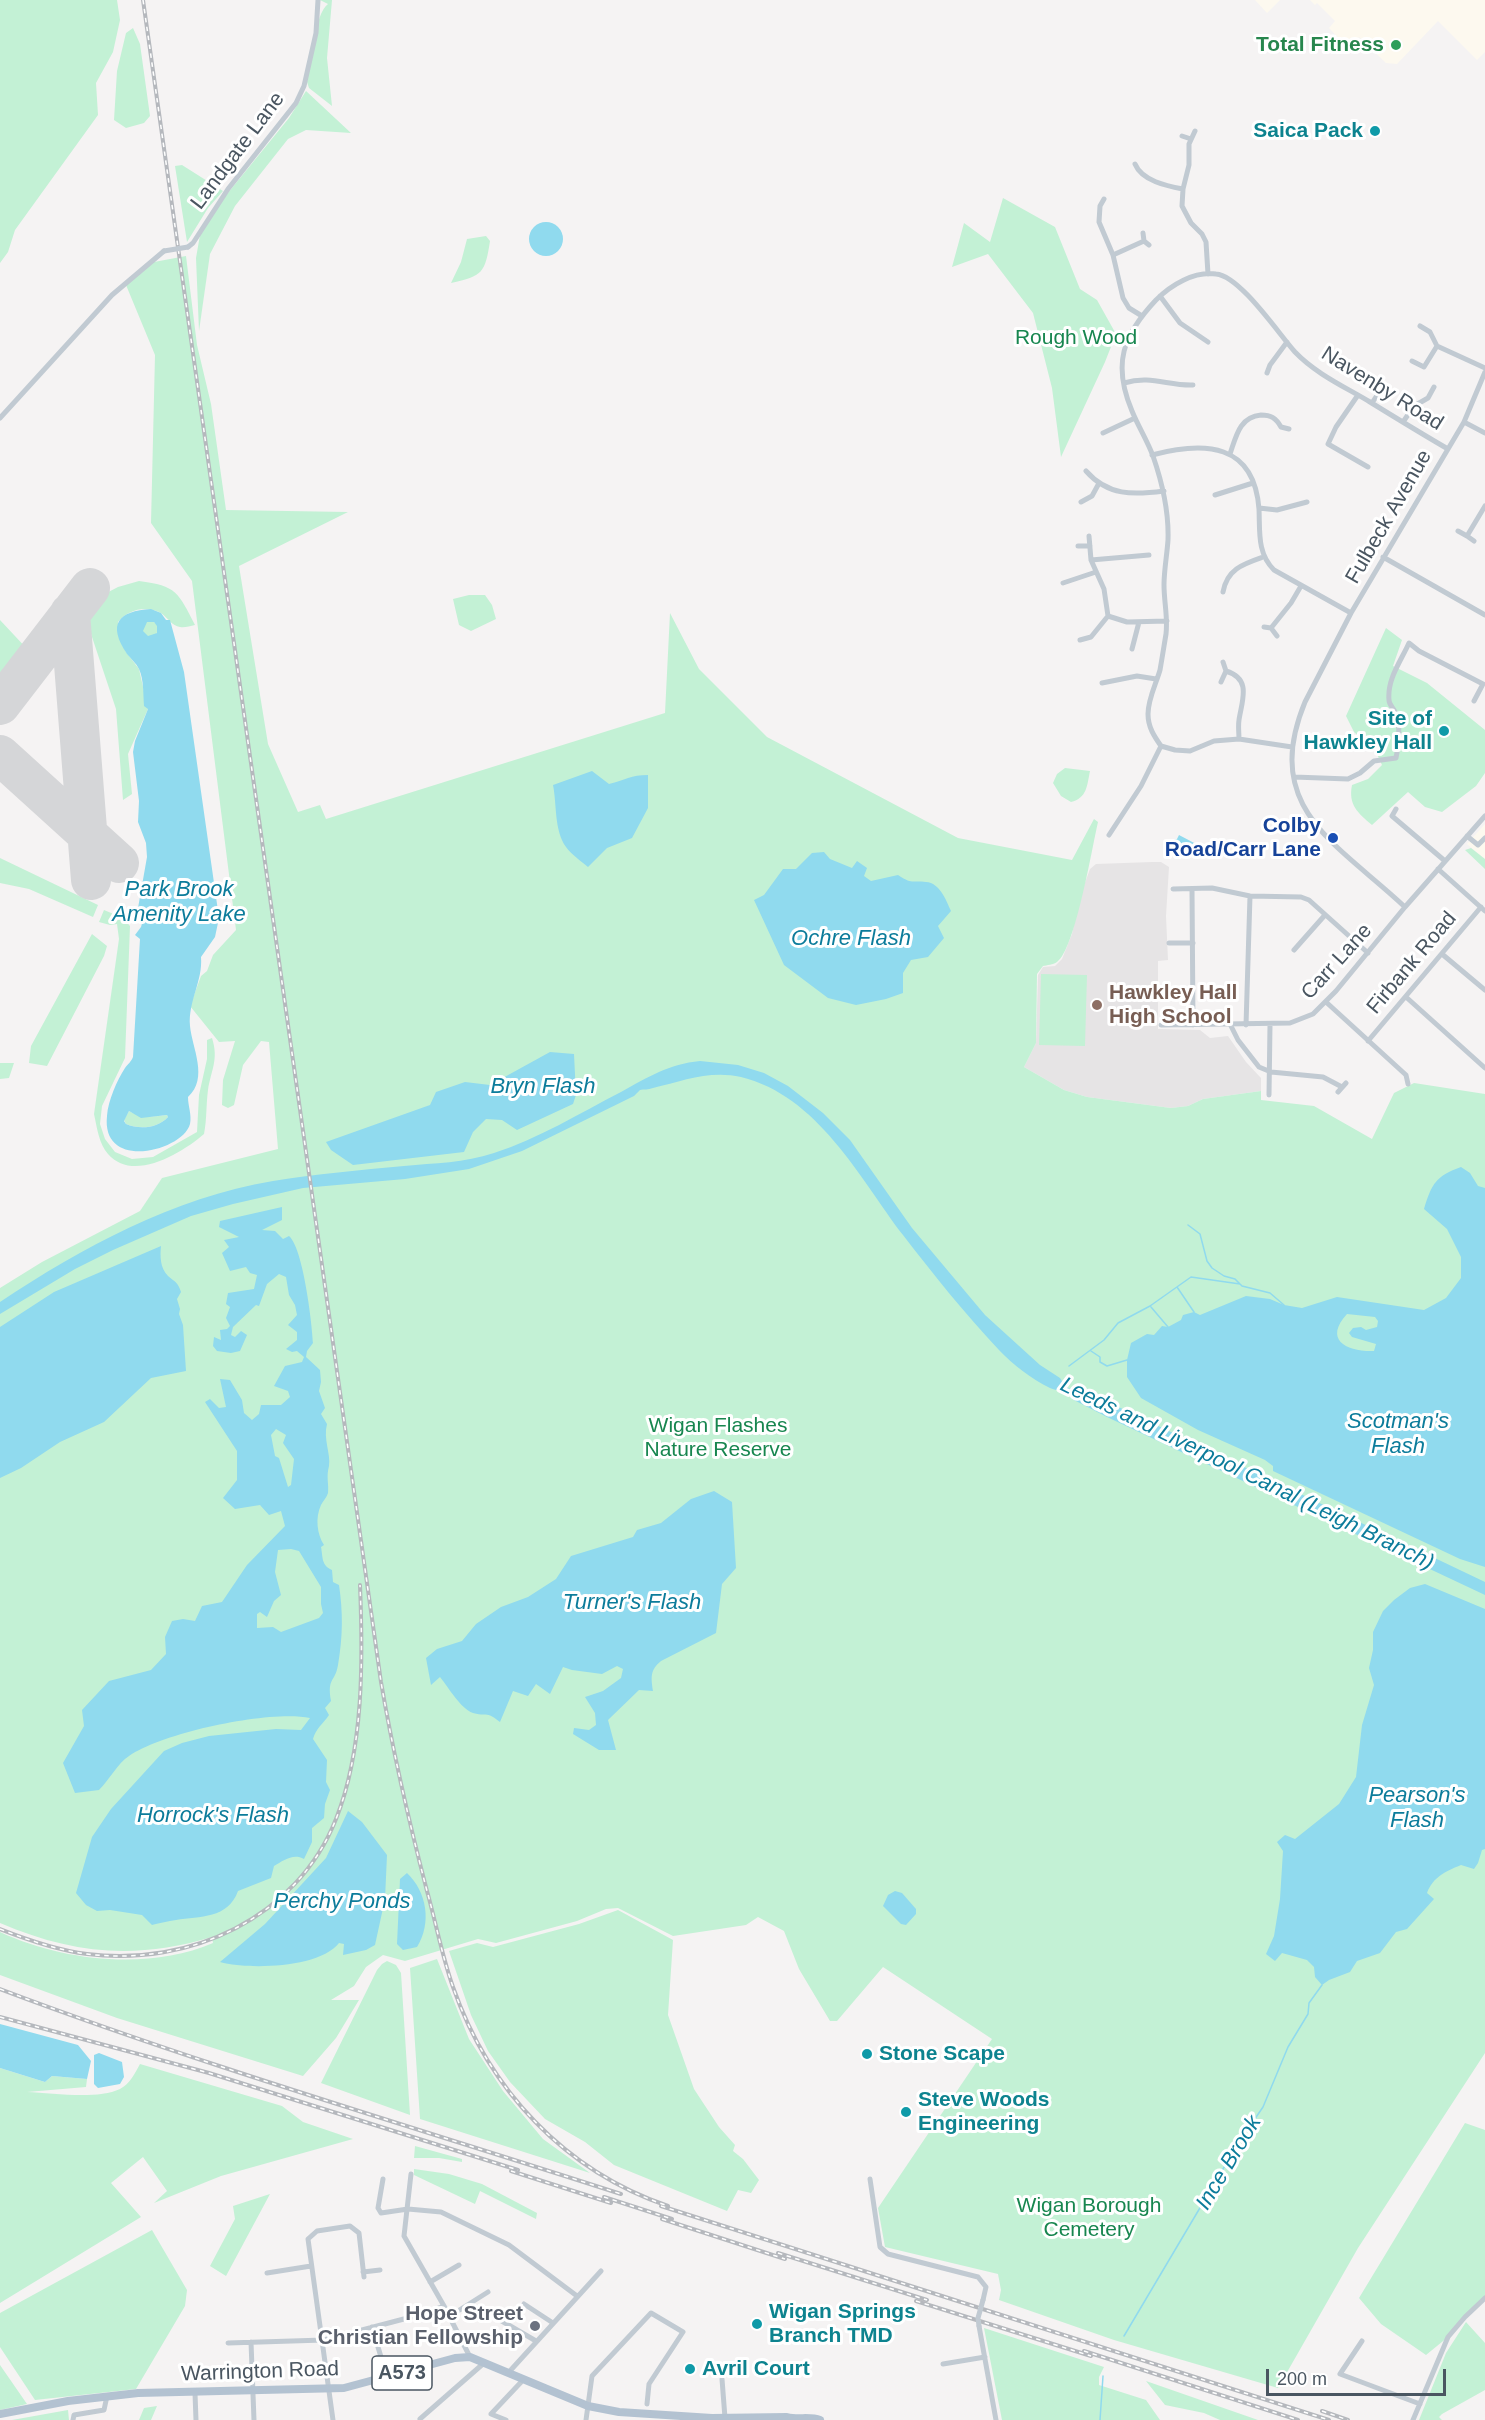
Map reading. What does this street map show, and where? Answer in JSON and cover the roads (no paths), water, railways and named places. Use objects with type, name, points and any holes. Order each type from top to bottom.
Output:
[{"type":"main road","name":"Warrington Road","points":[[0,2414],[68,2401],[138,2393],[330,2390],[455,2358],[470,2357],[588,2406],[645,2417],[787,2416],[795,2420],[809,2420]]},
{"type":"main road","name":"A573","points":[[809,2420],[814,2418],[820,2420]]},
{"type":"street","name":"Landgate Lane","points":[[0,418],[112,295],[164,251],[188,248],[193,243],[228,189],[296,103],[304,86],[316,33],[318,0]]},
{"type":"street","points":[[1195,131],[1189,144],[1188,177],[1183,189],[1182,206],[1185,214],[1206,242],[1208,274],[1186,279],[1160,296],[1142,316],[1126,341],[1122,370],[1127,398],[1152,455],[1164,491],[1168,520],[1164,583],[1167,621],[1148,711],[1148,725],[1161,746],[1176,750],[1190,751],[1214,741],[1239,739],[1292,747]]},
{"type":"street","points":[[1182,136],[1191,139]]},
{"type":"street","points":[[1130,173],[1137,166],[1157,182],[1183,189]]},
{"type":"street","points":[[1104,200],[1100,206],[1099,222],[1113,255],[1123,298],[1129,308],[1142,316]]},
{"type":"street","points":[[1113,255],[1147,243],[1143,233]]},
{"type":"street","name":"Navenby Road","points":[[1208,274],[1228,277],[1240,287],[1297,354],[1319,372],[1448,449]]},
{"type":"street","points":[[1160,296],[1180,323],[1201,334],[1208,342]]},
{"type":"street","points":[[1420,326],[1430,332],[1437,346],[1485,370]]},
{"type":"street","points":[[1267,373],[1270,365],[1287,342]]},
{"type":"street","points":[[1412,361],[1424,367],[1437,346]]},
{"type":"street","points":[[1264,361],[1270,365]]},
{"type":"street","name":"Fulbeck Avenue","points":[[1405,907],[1312,823],[1300,803],[1293,777],[1292,747],[1299,716],[1305,702],[1351,612],[1464,422],[1485,370]]},
{"type":"street","points":[[1124,382],[1154,379],[1193,385]]},
{"type":"street","points":[[1183,385],[1183,394]]},
{"type":"street","points":[[1372,403],[1383,386]]},
{"type":"street","points":[[1403,422],[1414,406],[1428,398],[1434,387]]},
{"type":"street","points":[[1358,395],[1336,427],[1328,444],[1368,467]]},
{"type":"street","points":[[1230,454],[1237,432],[1250,417],[1269,415],[1277,420],[1281,427],[1289,429]]},
{"type":"street","points":[[1103,433],[1135,418]]},
{"type":"street","points":[[1108,421],[1112,429]]},
{"type":"street","points":[[1464,422],[1485,433]]},
{"type":"street","points":[[1152,455],[1186,447],[1230,454],[1250,472],[1259,508],[1263,557],[1274,570],[1351,612]]},
{"type":"street","points":[[1086,471],[1098,485],[1131,493],[1164,491]]},
{"type":"street","points":[[1215,495],[1253,483]]},
{"type":"street","points":[[1081,502],[1092,496],[1098,485]]},
{"type":"street","points":[[1259,508],[1277,510],[1307,502]]},
{"type":"street","points":[[1467,536],[1485,506]]},
{"type":"street","points":[[1458,531],[1474,541]]},
{"type":"street","points":[[1080,640],[1091,637],[1108,616],[1104,589],[1091,560],[1089,536]]},
{"type":"street","points":[[1078,546],[1090,546]]},
{"type":"street","points":[[1091,560],[1104,557],[1149,555]]},
{"type":"street","points":[[1223,592],[1225,582],[1231,572],[1242,564],[1263,557]]},
{"type":"street","points":[[1383,557],[1485,615]]},
{"type":"street","points":[[1063,583],[1096,572]]},
{"type":"street","points":[[1271,628],[1301,586]]},
{"type":"street","points":[[1108,616],[1127,622],[1167,621]]},
{"type":"street","points":[[1132,649],[1139,622]]},
{"type":"street","points":[[1264,627],[1271,628],[1278,636]]},
{"type":"street","points":[[1293,777],[1348,779],[1360,773],[1374,761],[1396,758],[1398,727],[1396,712],[1389,702],[1391,678],[1409,643],[1419,651],[1484,683],[1474,701]]},
{"type":"street","points":[[1221,682],[1226,671],[1223,663]]},
{"type":"street","points":[[1226,671],[1239,679],[1244,692],[1238,723],[1239,739]]},
{"type":"street","points":[[1109,673],[1110,682]]},
{"type":"street","points":[[1102,683],[1137,676],[1156,679]]},
{"type":"street","points":[[1109,835],[1141,786],[1161,746]]},
{"type":"street","points":[[1396,809],[1392,816],[1445,861]]},
{"type":"street","name":"Carr Lane","points":[[1161,1025],[1270,1024],[1302,1020],[1313,1014],[1326,1002],[1485,816]]},
{"type":"street","points":[[1467,836],[1478,845],[1485,838]]},
{"type":"street","points":[[1438,870],[1483,909]]},
{"type":"street","points":[[1173,889],[1212,888],[1250,896],[1301,897],[1309,900],[1368,953]]},
{"type":"street","points":[[1192,889],[1193,1025]]},
{"type":"street","points":[[1246,1025],[1250,896]]},
{"type":"street","name":"Firbank Road","points":[[1368,1041],[1483,909]]},
{"type":"street","points":[[1303,951],[1296,948],[1325,915]]},
{"type":"street","points":[[1169,944],[1193,943]]},
{"type":"street","points":[[1442,954],[1485,990]]},
{"type":"street","points":[[1406,997],[1485,1068]]},
{"type":"street","points":[[1326,1002],[1406,1075],[1408,1084]]},
{"type":"street","points":[[1269,1095],[1270,1024]]},
{"type":"street","points":[[1232,1026],[1238,1040],[1259,1066],[1270,1072],[1323,1077],[1342,1087]]},
{"type":"street","points":[[411,2174],[404,2236],[450,2316],[470,2357]]},
{"type":"street","points":[[383,2179],[379,2212],[408,2209],[441,2212],[509,2245],[577,2296]]},
{"type":"street","points":[[870,2179],[880,2247],[883,2251],[978,2277],[986,2287],[978,2318],[996,2420]]},
{"type":"street","points":[[333,2420],[324,2340],[308,2239],[317,2231],[350,2226],[358,2233],[364,2274],[380,2270]]},
{"type":"street","points":[[430,2282],[459,2265]]},
{"type":"street","points":[[267,2273],[311,2266]]},
{"type":"street","points":[[509,2372],[601,2271]]},
{"type":"street","points":[[450,2316],[488,2292]]},
{"type":"street","points":[[1413,2420],[1449,2337],[1465,2317],[1485,2298]]},
{"type":"street","points":[[524,2304],[553,2323]]},
{"type":"street","points":[[228,2343],[324,2340],[444,2306]]},
{"type":"street","points":[[488,2313],[536,2341]]},
{"type":"street","points":[[586,2420],[592,2376],[651,2313],[683,2332],[650,2384],[649,2400]]},
{"type":"street","points":[[372,2327],[387,2377]]},
{"type":"street","points":[[1362,2341],[1340,2374],[1420,2404]]},
{"type":"street","points":[[251,2342],[255,2420]]},
{"type":"street","points":[[943,2364],[985,2357]]},
{"type":"street","points":[[420,2419],[486,2362]]},
{"type":"street","points":[[506,2420],[491,2414],[524,2379]]},
{"type":"street","points":[[722,2379],[725,2418]]},
{"type":"street","points":[[195,2393],[196,2420]]},
{"type":"street","points":[[74,2417],[104,2410],[107,2396]]},
{"type":"water","points":[[546,222],[558,227],[563,239],[558,251],[546,256],[534,251],[529,239],[534,227]]},
{"type":"water","name":"Park Brook Amenity Lake","points":[[151,609],[161,613],[166,620],[170,620],[184,672],[219,918],[215,937],[201,957],[200,974],[191,1008],[190,1026],[198,1072],[194,1089],[188,1097],[190,1124],[184,1134],[173,1142],[144,1151],[129,1150],[116,1145],[109,1134],[107,1116],[116,1085],[133,1057],[140,939],[135,935],[143,920],[138,908],[147,857],[146,843],[138,822],[139,801],[133,752],[148,709],[144,706],[141,673],[121,644],[117,627],[124,616]],"holes":[[[147,622],[154,622],[157,626],[157,633],[148,636],[143,631]],[[129,1111],[141,1118],[167,1115],[168,1117],[154,1126],[137,1127],[126,1124],[124,1121]]]},
{"type":"water","points":[[592,771],[609,784],[648,775],[648,808],[632,838],[607,848],[588,867],[571,853],[559,833],[553,785]]},
{"type":"water","points":[[1179,835],[1198,845],[1195,852],[1172,854],[1169,841],[1177,839]]},
{"type":"water","name":"Ochre Flash","points":[[824,852],[830,859],[852,868],[857,861],[867,868],[864,876],[871,881],[898,875],[909,881],[931,883],[945,897],[951,911],[938,926],[944,938],[928,957],[911,960],[903,973],[903,993],[856,1005],[828,998],[784,965],[754,900],[764,895],[783,869],[796,869],[812,853]]},
{"type":"water","name":"Bryn Flash","points":[[550,1052],[574,1054],[576,1095],[573,1104],[517,1130],[502,1120],[486,1119],[473,1132],[464,1152],[353,1165],[331,1150],[326,1142],[430,1105],[436,1092],[465,1082],[490,1085]]},
{"type":"water","name":"Leeds and Liverpool Canal (Leigh Branch)","points":[[700,1061],[738,1065],[764,1073],[788,1086],[823,1113],[850,1140],[912,1228],[985,1315],[1040,1365],[1060,1378],[1065,1386],[1072,1390],[1085,1391],[1485,1582],[1485,1595],[1107,1417],[1072,1399],[1071,1394],[1050,1388],[1030,1376],[1004,1356],[962,1308],[903,1235],[853,1165],[814,1120],[793,1102],[768,1087],[741,1077],[707,1076],[640,1090],[634,1096],[522,1151],[469,1169],[405,1179],[303,1188],[191,1216],[75,1269],[0,1314],[0,1302],[64,1262],[130,1227],[200,1199],[273,1181],[449,1162],[483,1156],[543,1133],[659,1072],[678,1065]]},
{"type":"water","name":"Scotman's Flash","points":[[1461,1167],[1470,1173],[1478,1186],[1485,1188],[1485,1567],[1460,1559],[1273,1471],[1273,1466],[1265,1460],[1198,1430],[1141,1398],[1127,1377],[1127,1360],[1131,1343],[1147,1334],[1154,1335],[1162,1326],[1168,1327],[1181,1320],[1183,1315],[1194,1312],[1200,1315],[1246,1296],[1270,1299],[1284,1305],[1302,1308],[1337,1297],[1424,1310],[1446,1298],[1461,1278],[1461,1257],[1447,1229],[1424,1209],[1440,1177]],"holes":[[[1347,1314],[1375,1317],[1378,1321],[1377,1327],[1366,1330],[1361,1327],[1353,1328],[1349,1333],[1352,1337],[1376,1344],[1374,1351],[1355,1349],[1341,1343],[1337,1331]]]},
{"type":"water","name":"Horrock's Flash","points":[[282,1207],[282,1220],[262,1230],[275,1231],[283,1239],[289,1236],[299,1255],[306,1286],[313,1343],[306,1357],[320,1370],[319,1391],[325,1408],[321,1414],[327,1424],[329,1461],[328,1493],[319,1510],[318,1526],[324,1545],[321,1547],[323,1560],[332,1570],[333,1582],[339,1585],[342,1615],[338,1665],[331,1684],[331,1701],[325,1708],[329,1715],[313,1739],[327,1760],[326,1782],[330,1790],[325,1804],[324,1818],[312,1828],[312,1842],[304,1859],[292,1857],[274,1866],[271,1878],[238,1891],[227,1907],[212,1915],[152,1925],[142,1915],[110,1910],[97,1911],[86,1905],[76,1893],[92,1837],[111,1809],[164,1751],[182,1743],[209,1736],[276,1729],[301,1730],[310,1718],[292,1716],[244,1720],[191,1731],[167,1739],[129,1756],[99,1790],[75,1793],[63,1763],[84,1726],[82,1710],[109,1681],[151,1670],[166,1654],[165,1637],[172,1621],[183,1619],[195,1621],[202,1606],[222,1602],[247,1565],[285,1526],[281,1511],[269,1515],[260,1505],[235,1509],[223,1498],[237,1480],[237,1451],[205,1402],[210,1399],[219,1408],[226,1407],[220,1379],[230,1380],[242,1400],[244,1413],[252,1420],[259,1414],[261,1405],[281,1405],[290,1397],[288,1391],[274,1386],[285,1366],[302,1362],[304,1357],[297,1351],[292,1352],[286,1349],[297,1340],[297,1332],[288,1325],[297,1315],[295,1305],[289,1295],[286,1277],[279,1274],[267,1284],[259,1306],[256,1305],[233,1327],[231,1335],[235,1337],[241,1331],[247,1335],[240,1351],[231,1353],[217,1351],[213,1346],[214,1337],[221,1340],[220,1330],[230,1326],[226,1318],[230,1307],[226,1304],[228,1293],[254,1289],[257,1275],[250,1273],[246,1267],[230,1271],[222,1253],[229,1247],[224,1240],[239,1237],[219,1227],[220,1221]],"holes":[[[276,1429],[286,1435],[283,1443],[294,1459],[291,1485],[288,1487],[279,1458],[275,1456],[271,1435]],[[278,1550],[299,1551],[321,1587],[323,1613],[319,1618],[281,1632],[273,1627],[257,1628],[257,1614],[260,1612],[267,1617],[274,1601],[281,1595],[275,1572]]]},
{"type":"water","points":[[161,1246],[163,1269],[181,1292],[177,1299],[183,1325],[186,1371],[151,1378],[104,1422],[60,1442],[21,1468],[0,1478],[0,1327],[54,1292]]},
{"type":"water","name":"Turner's Flash","points":[[714,1491],[732,1502],[736,1568],[722,1584],[716,1633],[661,1661],[652,1674],[653,1691],[639,1690],[608,1720],[616,1750],[599,1750],[573,1734],[574,1728],[589,1730],[596,1725],[595,1713],[585,1697],[603,1691],[621,1678],[623,1669],[617,1666],[602,1674],[563,1667],[550,1694],[536,1684],[528,1696],[513,1691],[500,1722],[489,1715],[468,1710],[440,1677],[431,1685],[426,1658],[437,1649],[462,1641],[476,1624],[501,1607],[528,1597],[556,1579],[571,1556],[633,1537],[637,1530],[661,1523],[691,1499]]},
{"type":"water","name":"Pearson's Flash","points":[[1425,1584],[1485,1609],[1485,1849],[1482,1850],[1474,1869],[1461,1865],[1436,1879],[1427,1893],[1434,1899],[1407,1929],[1396,1932],[1380,1953],[1357,1961],[1350,1972],[1322,1985],[1315,1977],[1314,1967],[1307,1960],[1282,1953],[1275,1961],[1266,1954],[1274,1936],[1280,1899],[1283,1851],[1277,1842],[1285,1835],[1295,1839],[1339,1804],[1356,1777],[1362,1725],[1374,1685],[1369,1668],[1373,1650],[1373,1632],[1383,1611],[1394,1600],[1410,1588]]},
{"type":"water","name":"Perchy Ponds","points":[[348,1811],[362,1822],[387,1855],[385,1899],[375,1945],[366,1950],[343,1955],[344,1944],[339,1943],[316,1958],[283,1965],[248,1966],[220,1962],[265,1924],[326,1858]]},
{"type":"water","points":[[407,1873],[423,1898],[426,1918],[422,1938],[417,1947],[403,1950],[397,1944],[400,1879]]},
{"type":"water","points":[[895,1891],[902,1893],[916,1909],[916,1914],[906,1925],[901,1924],[883,1906],[888,1895]]},
{"type":"water","points":[[0,2024],[78,2045],[91,2061],[87,2079],[52,2076],[45,2082],[0,2068]]},
{"type":"water","points":[[99,2053],[122,2062],[124,2077],[120,2084],[98,2088],[94,2084],[94,2055]]},
{"type":"waterway","points":[[1188,1225],[1200,1234],[1207,1261],[1212,1268],[1224,1276],[1235,1279],[1242,1286],[1270,1293],[1284,1305]]},
{"type":"waterway","points":[[1069,1366],[1104,1340],[1118,1323],[1150,1306],[1191,1277],[1240,1284]]},
{"type":"waterway","points":[[1177,1287],[1194,1312]]},
{"type":"waterway","points":[[1151,1307],[1168,1327]]},
{"type":"waterway","points":[[1091,1351],[1100,1357],[1100,1362],[1107,1366],[1127,1360]]},
{"type":"waterway","name":"Ince Brook","points":[[1124,2336],[1239,2142],[1263,2107],[1288,2047],[1308,2014],[1309,2003],[1322,1985]]},
{"type":"waterway","name":"Ince Brook","points":[[1100,2420],[1103,2376]]},
{"type":"railway","points":[[143,0],[381,1682],[408,1813],[449,1975],[468,2025],[487,2060],[535,2122],[564,2148],[596,2172],[631,2191],[668,2206]]},
{"type":"railway","points":[[0,1929],[43,1944],[87,1954],[125,1956],[163,1952],[200,1943],[235,1928],[267,1909],[295,1884],[318,1854],[336,1819],[352,1763],[360,1704],[360,1585]]},
{"type":"railway","points":[[0,1989],[232,2070],[621,2194]]},
{"type":"railway","points":[[0,2017],[209,2073],[518,2170]]},
{"type":"railway","points":[[511,2171],[611,2203]]},
{"type":"railway","points":[[604,2197],[672,2219]]},
{"type":"railway","points":[[661,2206],[1329,2420]]},
{"type":"railway","points":[[662,2219],[785,2259]]},
{"type":"railway","points":[[778,2253],[927,2300]]},
{"type":"railway","points":[[916,2301],[1091,2356]]},
{"type":"railway","points":[[1084,2351],[1298,2420]]},
{"type":"railway","points":[[1322,2411],[1348,2420]]},
{"type":"place","name":"Total Fitness","points":[[1396,45]]},
{"type":"place","name":"Saica Pack","points":[[1375,131]]},
{"type":"place","name":"Site of Hawkley Hall","points":[[1444,731]]},
{"type":"place","name":"Colby Road/Carr Lane","points":[[1333,838]]},
{"type":"place","name":"Hawkley Hall High School","points":[[1097,1005]]},
{"type":"place","name":"Stone Scape","points":[[867,2054]]},
{"type":"place","name":"Steve Woods Engineering","points":[[906,2112]]},
{"type":"place","name":"Wigan Springs Branch TMD","points":[[757,2324]]},
{"type":"place","name":"Hope Street Christian Fellowship","points":[[535,2326]]},
{"type":"place","name":"Avril Court","points":[[690,2369]]},
{"type":"park label","name":"Rough Wood","points":[[1076,338]]},
{"type":"park label","name":"Wigan Flashes Nature Reserve","points":[[718,1438]]},
{"type":"park label","name":"Wigan Borough Cemetery","points":[[1089,2218]]}]
